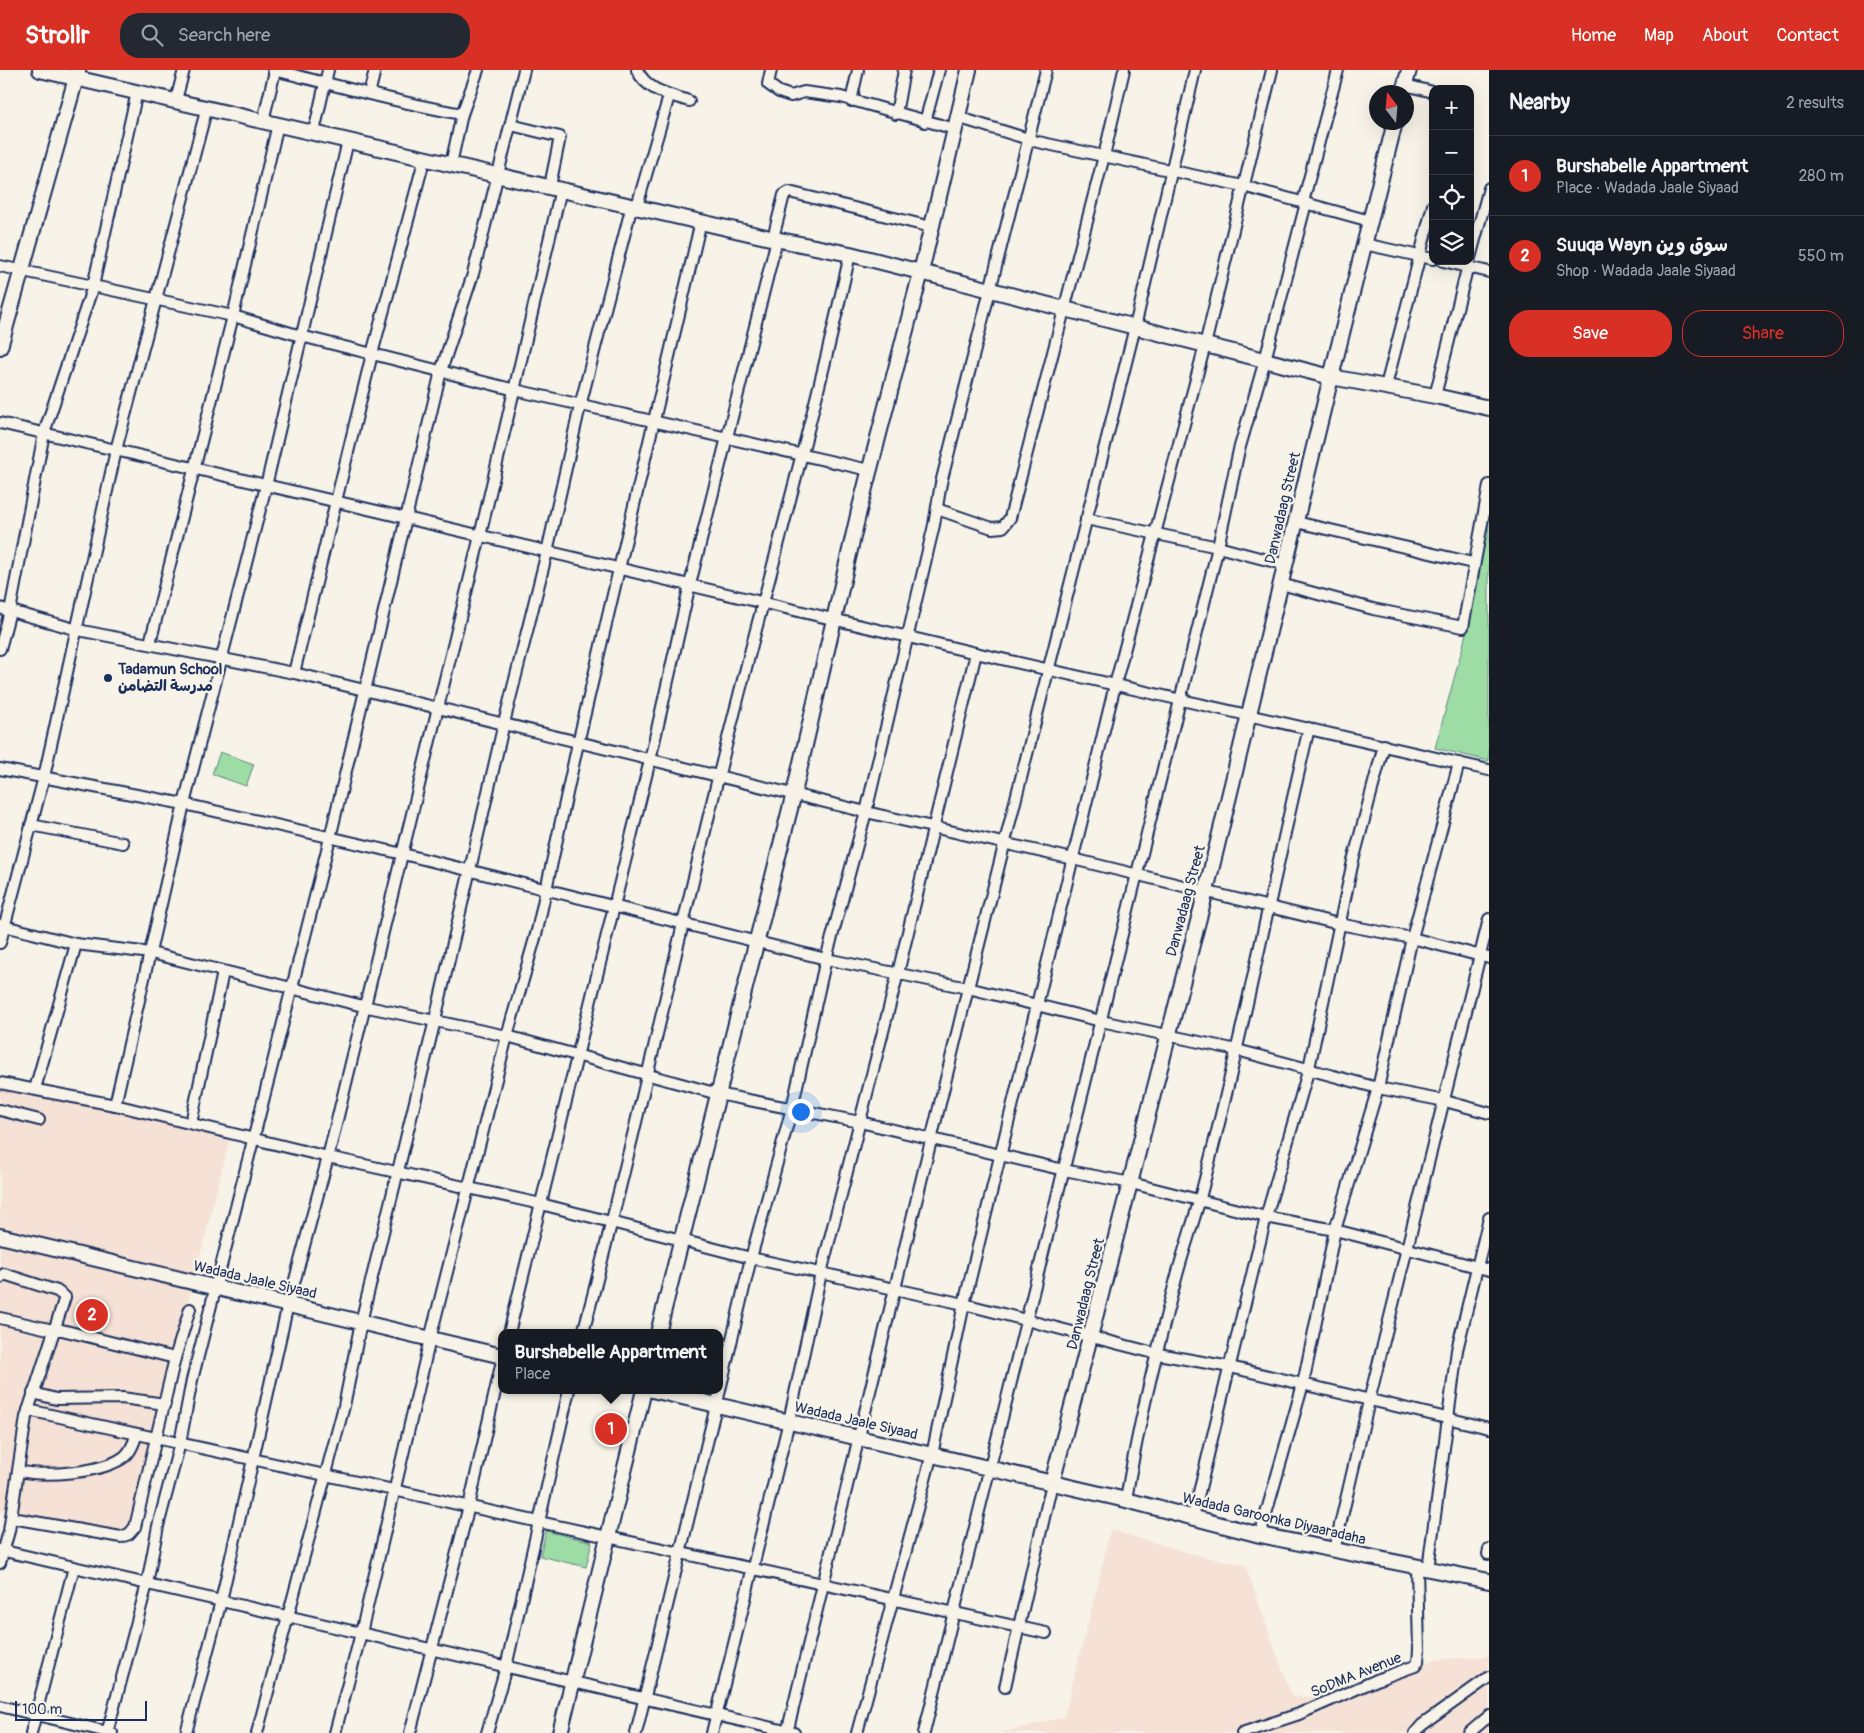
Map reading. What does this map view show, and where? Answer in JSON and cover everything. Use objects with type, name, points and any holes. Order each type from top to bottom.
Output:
[{"type":"street","points":[[40,70],[77,74],[137,92],[635,205],[775,239],[850,254],[1330,377],[1386,386],[1489,408]]},
{"type":"street","points":[[176,100],[184,70]]},
{"type":"street","points":[[263,121],[276,70],[326,81],[369,94],[462,114]]},
{"type":"street","points":[[314,132],[328,70]]},
{"type":"street","points":[[369,94],[375,70]]},
{"type":"street","points":[[451,164],[462,114],[478,70]]},
{"type":"street","points":[[0,1706],[109,1733],[147,1584],[158,1526],[180,1443],[192,1380],[330,838],[441,371],[473,274],[524,70]]},
{"type":"street","points":[[637,70],[649,86],[668,96],[690,101]]},
{"type":"street","points":[[771,70],[768,84],[779,92],[791,96],[804,92],[816,93],[926,122],[956,123],[1244,186],[1370,221]]},
{"type":"street","points":[[851,101],[858,70]]},
{"type":"street","points":[[896,114],[904,70]]},
{"type":"street","points":[[926,122],[939,70]]},
{"type":"street","points":[[659,1329],[794,793],[868,470],[921,272],[969,70]]},
{"type":"street","points":[[723,1377],[751,1258],[792,1108],[826,959],[866,812],[906,635],[1046,70]]},
{"type":"street","points":[[937,509],[992,528],[1003,527],[1008,524],[1104,156],[1124,70]]},
{"type":"street","points":[[1,1550],[789,1732],[931,1139],[1047,669],[1135,326],[1195,70]]},
{"type":"street","points":[[857,1733],[931,1455],[964,1304],[1115,685],[1205,345],[1272,70]]},
{"type":"street","points":[[924,1733],[991,1469],[1218,547],[1239,450],[1265,360],[1338,70]]},
{"type":"street","points":[[0,347],[77,74]]},
{"type":"street","points":[[1405,78],[1429,90]]},
{"type":"street","points":[[0,649],[5,610],[44,433],[93,286],[137,92]]},
{"type":"street","points":[[257,1733],[289,1616],[324,1475],[344,1406],[361,1322],[471,870],[504,723],[548,552],[580,406],[635,205],[668,96]]},
{"type":"street","points":[[0,944],[2,925],[44,777],[78,630],[116,450],[207,107]]},
{"type":"street","points":[[150,643],[233,316],[278,124]]},
{"type":"street","points":[[186,1733],[221,1601],[288,1304],[328,1157],[515,390],[555,187],[560,136],[511,125]]},
{"type":"street","name":"Danwadaag Street","points":[[1005,1688],[1052,1483],[1092,1337],[1206,892],[1330,377],[1393,130]]},
{"type":"street","points":[[114,1105],[151,953],[184,804],[266,486],[348,141]]},
{"type":"street","points":[[294,673],[372,354],[424,157]]},
{"type":"street","points":[[1474,244],[1489,188]]},
{"type":"street","points":[[510,1329],[579,1056],[613,906],[650,760],[690,584],[775,239],[784,195],[789,192],[931,227]]},
{"type":"street","points":[[1386,386],[1429,220]]},
{"type":"street","points":[[335,1733],[361,1633],[393,1490],[430,1339],[507,1036],[547,890],[578,743],[701,222]]},
{"type":"street","points":[[1364,244],[1429,258]]},
{"type":"street","points":[[585,1329],[613,1224],[719,775],[802,456],[850,254]]},
{"type":"street","points":[[1474,264],[1489,272]]},
{"type":"street","points":[[1435,396],[1468,265]]},
{"type":"street","points":[[0,266],[233,316],[302,336],[580,406],[868,470]]},
{"type":"street","points":[[0,423],[193,470],[335,501],[835,618],[976,653],[1489,770]]},
{"type":"street","points":[[1281,584],[1372,609],[1463,627],[1473,563],[1489,485]]},
{"type":"street","points":[[1086,519],[1218,547],[1286,565]]},
{"type":"street","points":[[1296,522],[1473,563]]},
{"type":"street","points":[[5,610],[78,630],[294,673],[866,812],[1073,859],[1339,924],[1412,938],[1484,957]]},
{"type":"street","points":[[712,1733],[754,1569],[821,1273],[898,973],[976,653]]},
{"type":"street","points":[[1126,1500],[1145,1402],[1177,1274],[1200,1200],[1309,728]]},
{"type":"street","points":[[1193,1517],[1266,1217],[1309,1068],[1353,861],[1384,745]]},
{"type":"street","points":[[1260,1535],[1302,1384],[1335,1230],[1378,1088],[1412,938],[1459,763]]},
{"type":"street","points":[[0,769],[184,804],[403,854],[826,959],[968,988],[1101,1021],[1236,1050],[1378,1088],[1445,1101],[1489,1114]]},
{"type":"street","points":[[31,825],[123,843]]},
{"type":"street","points":[[1334,1551],[1369,1401],[1445,1101],[1484,957],[1489,919]]},
{"type":"street","points":[[2,925],[76,944],[151,953],[364,1006],[507,1036],[649,1073],[718,1094],[860,1122],[1064,1170],[1131,1183],[1266,1217],[1335,1230],[1489,1270]]},
{"type":"street","points":[[35,1089],[76,944]]},
{"type":"street","points":[[191,1123],[223,972]]},
{"type":"street","points":[[0,1083],[114,1105],[328,1157],[541,1204],[751,1258],[964,1304],[1158,1354],[1230,1367],[1489,1428]]},
{"type":"street","points":[[0,1110],[39,1120]]},
{"type":"street","points":[[1423,1569],[1449,1418],[1457,1350],[1489,1218]]},
{"type":"street","name":"Wadada Jaale Siyaad","points":[[0,1236],[498,1355]]},
{"type":"street","points":[[0,1278],[4,1274],[57,1291],[65,1296],[28,1410],[12,1518],[1,1550],[0,1563]]},
{"type":"street","points":[[12,1518],[121,1537],[129,1534],[135,1527],[175,1358],[190,1309]]},
{"type":"street","points":[[0,1318],[53,1330],[62,1330],[175,1358]]},
{"type":"street","points":[[410,1733],[469,1506],[498,1379]]},
{"type":"street","points":[[33,1394],[56,1399],[122,1398],[165,1404]]},
{"type":"street","points":[[487,1733],[506,1666],[568,1394]]},
{"type":"street","points":[[560,1733],[643,1394]]},
{"type":"street","name":"Wadada Jaale Siyaad","points":[[669,1394],[1052,1483]]},
{"type":"street","points":[[636,1733],[719,1394]]},
{"type":"street","points":[[28,1410],[1046,1633]]},
{"type":"street","points":[[19,1471],[46,1474],[81,1472],[97,1467],[124,1458],[137,1434]]},
{"type":"street","name":"Wadada Garoonka Diyaaradaha","points":[[1052,1483],[1260,1535],[1489,1582]]},
{"type":"street","points":[[31,1733],[74,1567]]},
{"type":"street","name":"SoDMA Avenue","points":[[1242,1733],[1299,1714],[1379,1679],[1415,1666],[1419,1650],[1423,1569]]},
{"type":"street","points":[[1422,1730],[1489,1677]]},
{"type":"street","points":[[1469,1733],[1489,1716]]},
{"type":"shaded area","points":[[0,1085],[168,1123],[229,1141],[129,1537],[0,1511]]},
{"type":"shaded area","points":[[1110,1530],[1197,1555],[1245,1565],[1292,1697],[1356,1695],[1404,1676],[1433,1660],[1489,1656],[1489,1733],[1000,1733],[1064,1717]]},
{"type":"green space","points":[[1489,517],[1489,761],[1435,748],[1464,642]]},
{"type":"green space","points":[[220,752],[254,764],[246,786],[212,774]]},
{"type":"green space","points":[[546,1531],[592,1542],[586,1567],[540,1556]]},
{"type":"place","name":"Tadamun School مدرسة التضامن","points":[[108,678]]},
{"type":"place","name":"Suuqa Wayn سوق وين","points":[[92,1315]]},
{"type":"place","name":"Burshabelle Appartment","points":[[611,1429]]}]
